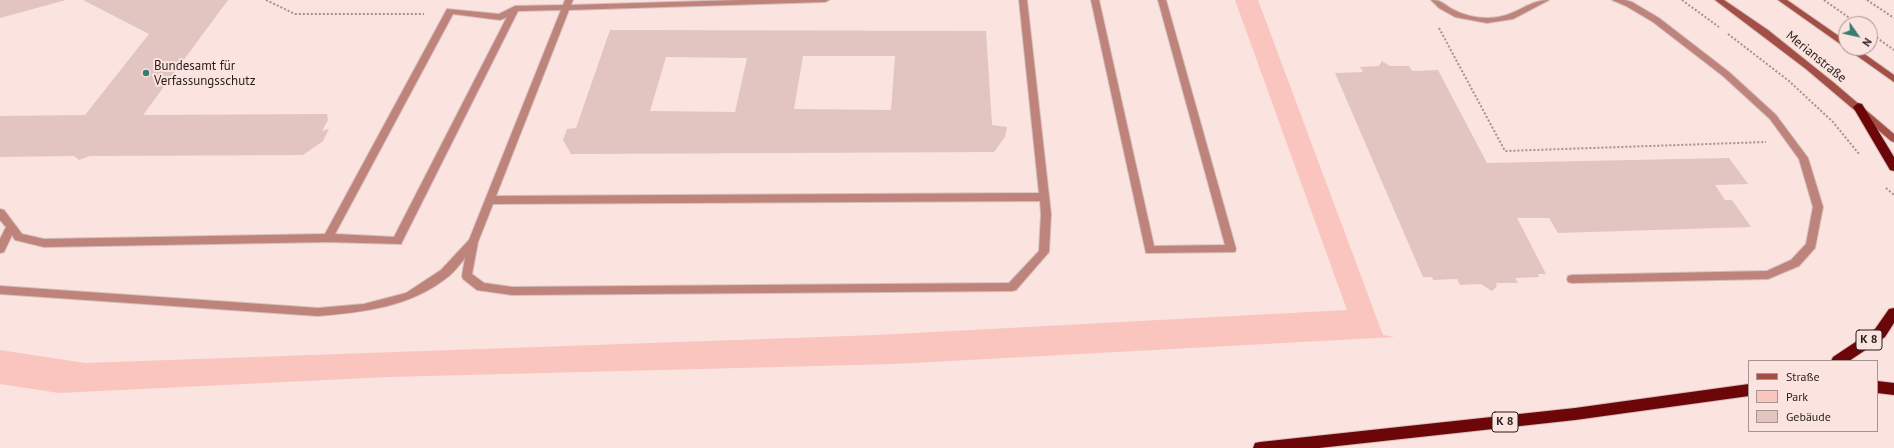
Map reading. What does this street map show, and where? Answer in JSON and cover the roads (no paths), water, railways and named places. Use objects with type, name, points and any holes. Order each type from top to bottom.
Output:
[{"type":"highway","points":[[1858,108],[1894,168]]},
{"type":"highway","name":"K 8","points":[[1840,360],[1880,333],[1894,313]]},
{"type":"highway","points":[[1878,387],[1894,389]]},
{"type":"highway","name":"K 8","points":[[1260,448],[1575,414],[1748,390]]},
{"type":"street","name":"Merianstraße","points":[[1719,0],[1748,19],[1894,139]]},
{"type":"street","name":"Merianstraße","points":[[1782,0],[1838,39]]},
{"type":"street","points":[[1861,56],[1894,79]]},
{"type":"lane","points":[[328,238],[450,11],[500,17],[515,8],[569,3],[825,0]]},
{"type":"lane","points":[[569,3],[473,242],[467,276],[481,288],[512,291],[1012,287],[1044,252],[1046,214],[1023,0]]},
{"type":"lane","points":[[1095,0],[1150,250],[1231,249],[1162,0]]},
{"type":"lane","points":[[1437,2],[1455,13],[1472,19],[1489,21],[1507,18],[1545,0]]},
{"type":"lane","points":[[1572,279],[1768,275],[1795,263],[1812,244],[1818,207],[1803,158],[1773,117],[1726,74],[1656,20],[1628,4],[1616,0]]},
{"type":"lane","points":[[0,213],[19,237],[44,243],[328,238],[397,240],[515,8]]},
{"type":"lane","points":[[490,200],[1044,197]]},
{"type":"lane","points":[[0,250],[11,227]]},
{"type":"lane","points":[[0,290],[318,312],[364,308],[409,296],[445,273],[473,242]]},
{"type":"place","name":"Bundesamt für Verfassungsschutz","points":[[146,73]]}]
